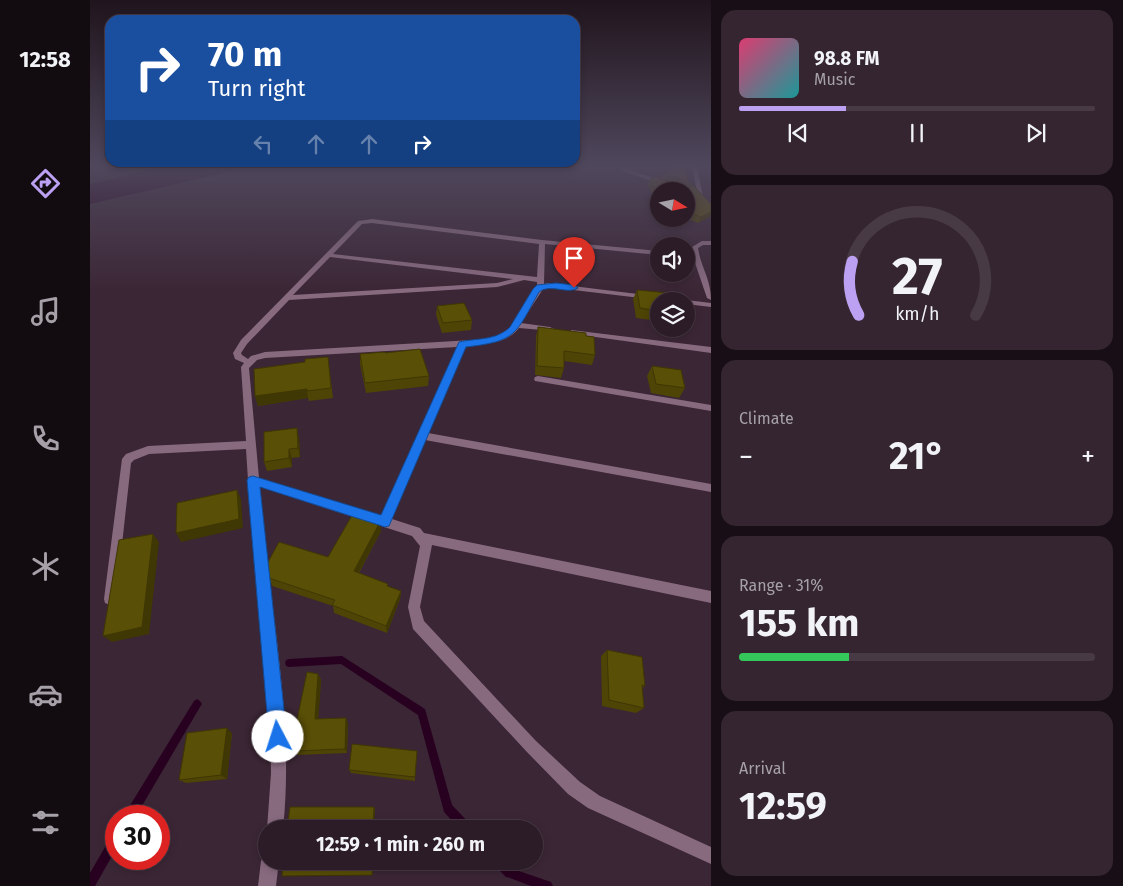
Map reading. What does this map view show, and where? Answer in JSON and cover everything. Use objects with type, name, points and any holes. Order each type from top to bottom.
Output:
[{"type":"street","points":[[248,362],[238,357],[237,353],[240,346],[288,298],[357,223],[365,221],[542,242],[650,252]]},
{"type":"street","points":[[276,820],[279,803],[278,737],[253,480],[245,367],[248,362],[265,355],[462,344],[497,339],[509,333],[516,325],[540,283],[542,242]]},
{"type":"street","points":[[710,243],[696,245],[696,257],[707,276],[710,298]]},
{"type":"street","points":[[328,255],[525,278],[556,286],[650,297]]},
{"type":"street","points":[[288,298],[490,286],[525,278]]},
{"type":"street","points":[[695,303],[710,305]]},
{"type":"street","points":[[516,325],[555,330]]},
{"type":"street","points":[[565,331],[710,350]]},
{"type":"street","points":[[385,522],[462,344]]},
{"type":"street","points":[[538,379],[710,408]]},
{"type":"street","points":[[422,436],[710,488]]},
{"type":"street","points":[[110,600],[126,462],[130,457],[148,450],[251,445]]},
{"type":"street","points":[[253,480],[409,528],[423,538],[710,597]]},
{"type":"street","points":[[423,538],[426,550],[414,607],[418,624],[537,752],[574,788],[594,802],[710,856]]},
{"type":"street","points":[[267,886],[269,870]]},
{"type":"building","points":[[695,208],[711,208],[711,212],[701,217],[695,215]]},
{"type":"building","points":[[637,290],[658,292],[650,292],[650,310],[640,308]]},
{"type":"building","points":[[464,303],[472,320],[443,323],[437,306]]},
{"type":"building","points":[[538,327],[586,333],[586,336],[594,337],[595,355],[564,351],[564,368],[537,366]]},
{"type":"building","points":[[420,349],[429,376],[365,383],[360,354]]},
{"type":"building","points":[[328,357],[331,388],[307,391],[307,389],[255,396],[254,369],[305,362],[305,359]]},
{"type":"building","points":[[652,366],[681,370],[685,388],[656,384]]},
{"type":"building","points":[[297,428],[298,448],[289,449],[289,458],[264,462],[264,432]]},
{"type":"building","points":[[237,490],[239,519],[176,533],[177,503]]},
{"type":"building","points":[[354,512],[380,522],[354,571],[401,591],[386,626],[332,605],[335,600],[269,578],[267,564],[279,542],[328,557]]},
{"type":"building","points":[[153,534],[142,627],[103,636],[119,540]]},
{"type":"building","points":[[607,650],[642,657],[645,686],[642,685],[644,708],[609,700]]},
{"type":"building","points":[[307,672],[318,674],[315,719],[346,718],[345,749],[294,751],[297,720]]},
{"type":"building","points":[[227,728],[221,775],[179,780],[187,733]]},
{"type":"building","points":[[352,744],[417,751],[415,777],[349,770]]},
{"type":"building","points":[[290,807],[374,807],[373,820],[288,820]]},
{"type":"building","points":[[282,870],[372,870],[372,875],[282,876]]},
{"type":"waterway","points":[[289,663],[342,660],[422,712],[448,808],[459,820]]},
{"type":"waterway","points":[[137,805],[197,704]]},
{"type":"waterway","points":[[90,884],[105,858]]},
{"type":"waterway","points":[[507,870],[510,873],[547,886]]},
{"type":"route","points":[[278,737],[270,639],[253,480],[385,522],[462,344],[492,341],[509,333],[514,329],[540,287],[548,285],[574,288]]}]
